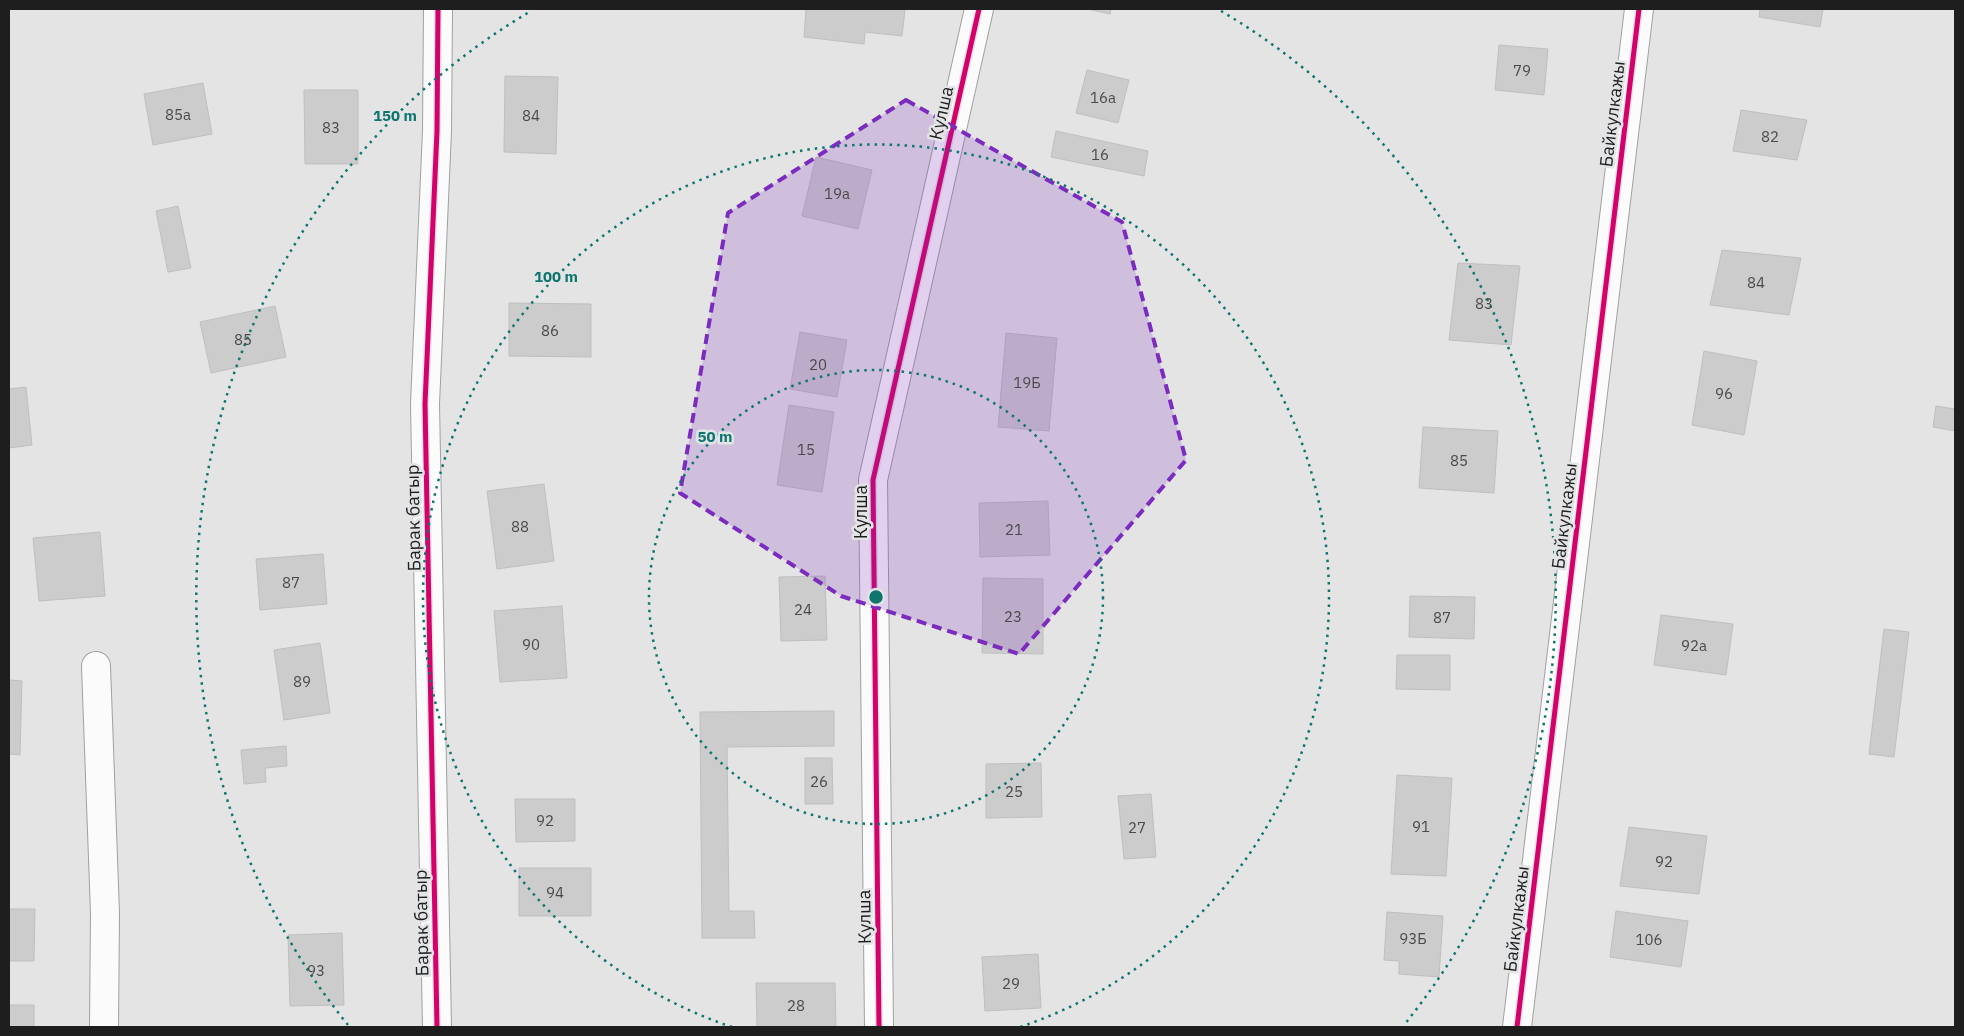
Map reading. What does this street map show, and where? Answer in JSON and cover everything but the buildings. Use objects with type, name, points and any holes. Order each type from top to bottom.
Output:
[{"type":"street","name":"Барак батыр","points":[[437,1027],[425,404],[437,131],[438,9]]},
{"type":"street","name":"Кулша","points":[[879,1027],[873,480],[979,9]]},
{"type":"street","name":"Байкулкажы","points":[[1517,1027],[1639,9]]},
{"type":"street","points":[[96,666],[105,913],[104,1027]]},
{"type":"highlighted area","points":[[906,100],[1122,222],[1186,460],[1019,654],[841,596],[680,493],[728,213]]},
{"type":"cycle path","points":[[437,1027],[425,404],[437,131],[438,9]]},
{"type":"cycle path","points":[[879,1027],[873,480],[979,9]]},
{"type":"cycle path","points":[[1517,1027],[1639,9]]}]
